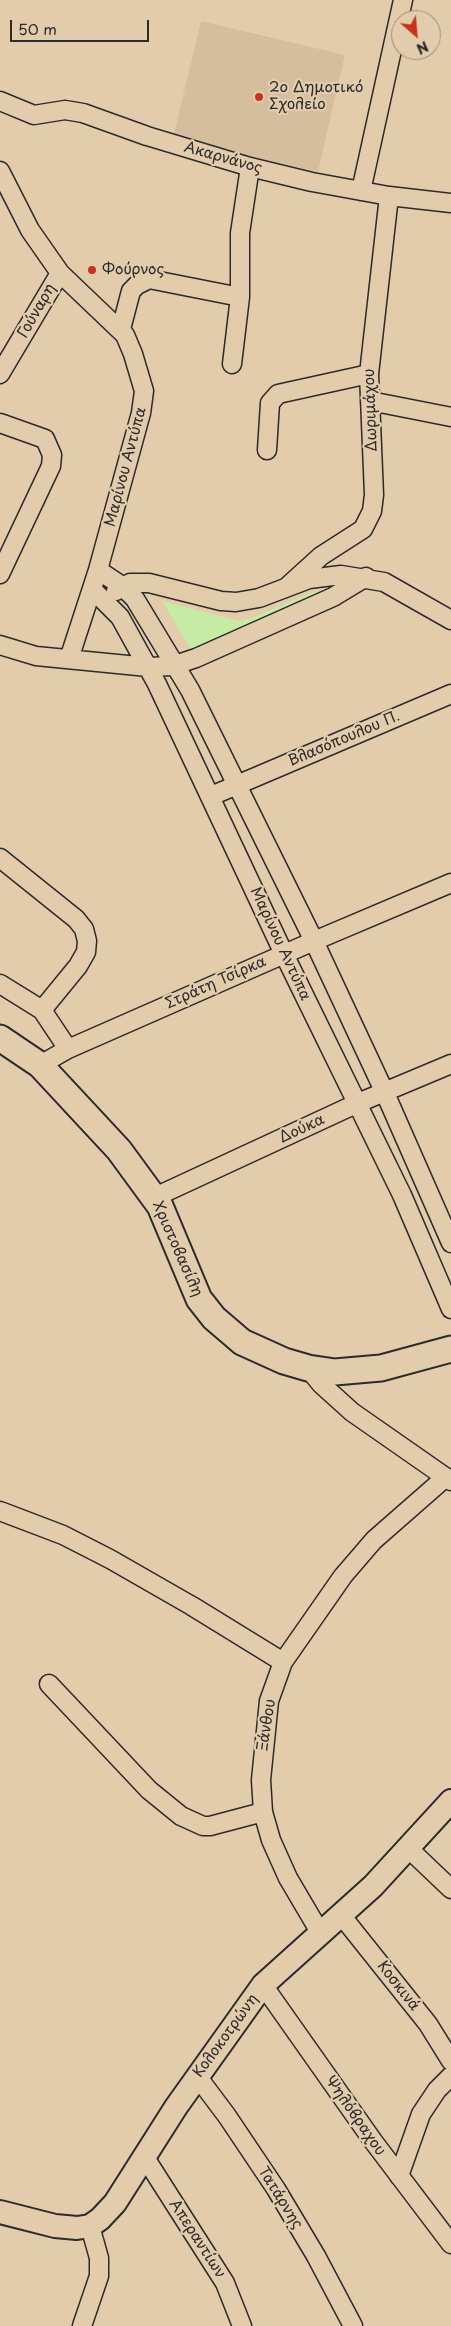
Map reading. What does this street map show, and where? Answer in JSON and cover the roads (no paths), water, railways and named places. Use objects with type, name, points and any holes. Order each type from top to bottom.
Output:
[{"type":"main road","name":"Χριστοβασίλη","points":[[0,1038],[40,1065],[119,1150],[155,1197],[193,1289],[210,1314],[242,1342],[284,1361],[308,1368]]},
{"type":"main road","points":[[308,1368],[335,1372],[382,1368],[451,1349]]},
{"type":"street","points":[[361,191],[403,0]]},
{"type":"street","name":"Ακαρνάνος","points":[[0,101],[34,115],[65,110],[83,113],[147,136],[250,167],[312,182],[389,196],[451,202]]},
{"type":"street","points":[[232,364],[240,297],[240,233],[250,167]]},
{"type":"street","name":"Μαρίνου Αντύπα","points":[[0,172],[30,230],[60,273],[121,329],[133,354],[144,398],[98,570],[70,660]]},
{"type":"street","name":"Δωριμάχου","points":[[288,586],[313,562],[363,529],[368,523],[374,495],[369,374],[389,196]]},
{"type":"street","name":"Γούναρη","points":[[0,374],[60,273]]},
{"type":"street","points":[[121,329],[131,291],[149,279],[240,297]]},
{"type":"street","points":[[267,450],[270,403],[278,394],[369,374]]},
{"type":"street","points":[[370,401],[451,417]]},
{"type":"street","points":[[0,422],[45,438],[52,455],[51,466],[0,574]]},
{"type":"street","name":"Μαρίνου Αντύπα","points":[[98,570],[122,586],[139,604],[190,690],[314,941],[385,1093],[451,1243]]},
{"type":"street","points":[[105,601],[122,586],[130,583],[149,584],[221,601],[236,602],[259,598],[288,586],[325,576],[341,575],[366,577],[396,588],[451,620]]},
{"type":"street","points":[[0,645],[30,654],[70,660],[148,667],[176,665],[196,658],[333,597],[366,577]]},
{"type":"street","name":"Μαρίνου Αντύπα","points":[[92,589],[120,617],[148,667],[211,796],[284,954],[411,1215],[451,1309]]},
{"type":"street","name":"Βλασόπουλου Π.","points":[[211,796],[451,694]]},
{"type":"street","points":[[0,858],[76,919],[84,929],[87,940],[86,952],[78,966],[42,1010]]},
{"type":"street","name":"Στράτη Τσίρκα","points":[[40,1065],[68,1048],[314,941],[451,884]]},
{"type":"street","points":[[0,984],[42,1010],[68,1048]]},
{"type":"street","name":"Δούκα","points":[[155,1197],[358,1103],[451,1064]]},
{"type":"street","points":[[411,1215],[435,1206]]},
{"type":"street","points":[[308,1368],[321,1384],[352,1412],[449,1479]]},
{"type":"street","name":"Ξάνθου","points":[[321,1934],[288,1878],[271,1840],[263,1812],[261,1780],[269,1701],[283,1662],[360,1556],[389,1526],[449,1479]]},
{"type":"street","points":[[0,1511],[63,1535],[110,1559],[192,1606],[283,1662]]},
{"type":"street","points":[[49,1684],[149,1790],[181,1816],[203,1826],[210,1826],[263,1812]]},
{"type":"street","name":"Κολοκοτρώνη","points":[[90,2226],[110,2209],[197,2076],[263,1985],[288,1961],[321,1934],[409,1849],[451,1801]]},
{"type":"street","points":[[409,1849],[451,1888]]},
{"type":"street","name":"Κοσκινά","points":[[341,1915],[428,2024],[451,2061]]},
{"type":"street","name":"Ψηλόβραχου","points":[[263,1985],[399,2176],[451,2244]]},
{"type":"street","name":"Τατάρνης","points":[[197,2076],[227,2116],[276,2189],[316,2256],[353,2326]]},
{"type":"street","points":[[399,2176],[421,2114],[436,2090],[451,2076]]},
{"type":"street","name":"Απεραντίων","points":[[144,2156],[226,2283],[242,2326]]},
{"type":"street","points":[[0,2212],[54,2226],[77,2228],[90,2226],[99,2258],[100,2276],[82,2326]]},
{"type":"place","name":"2ο Δημοτικό Σχολείο","points":[[259,97]]},
{"type":"place","name":"Φούρνος","points":[[92,270]]}]
